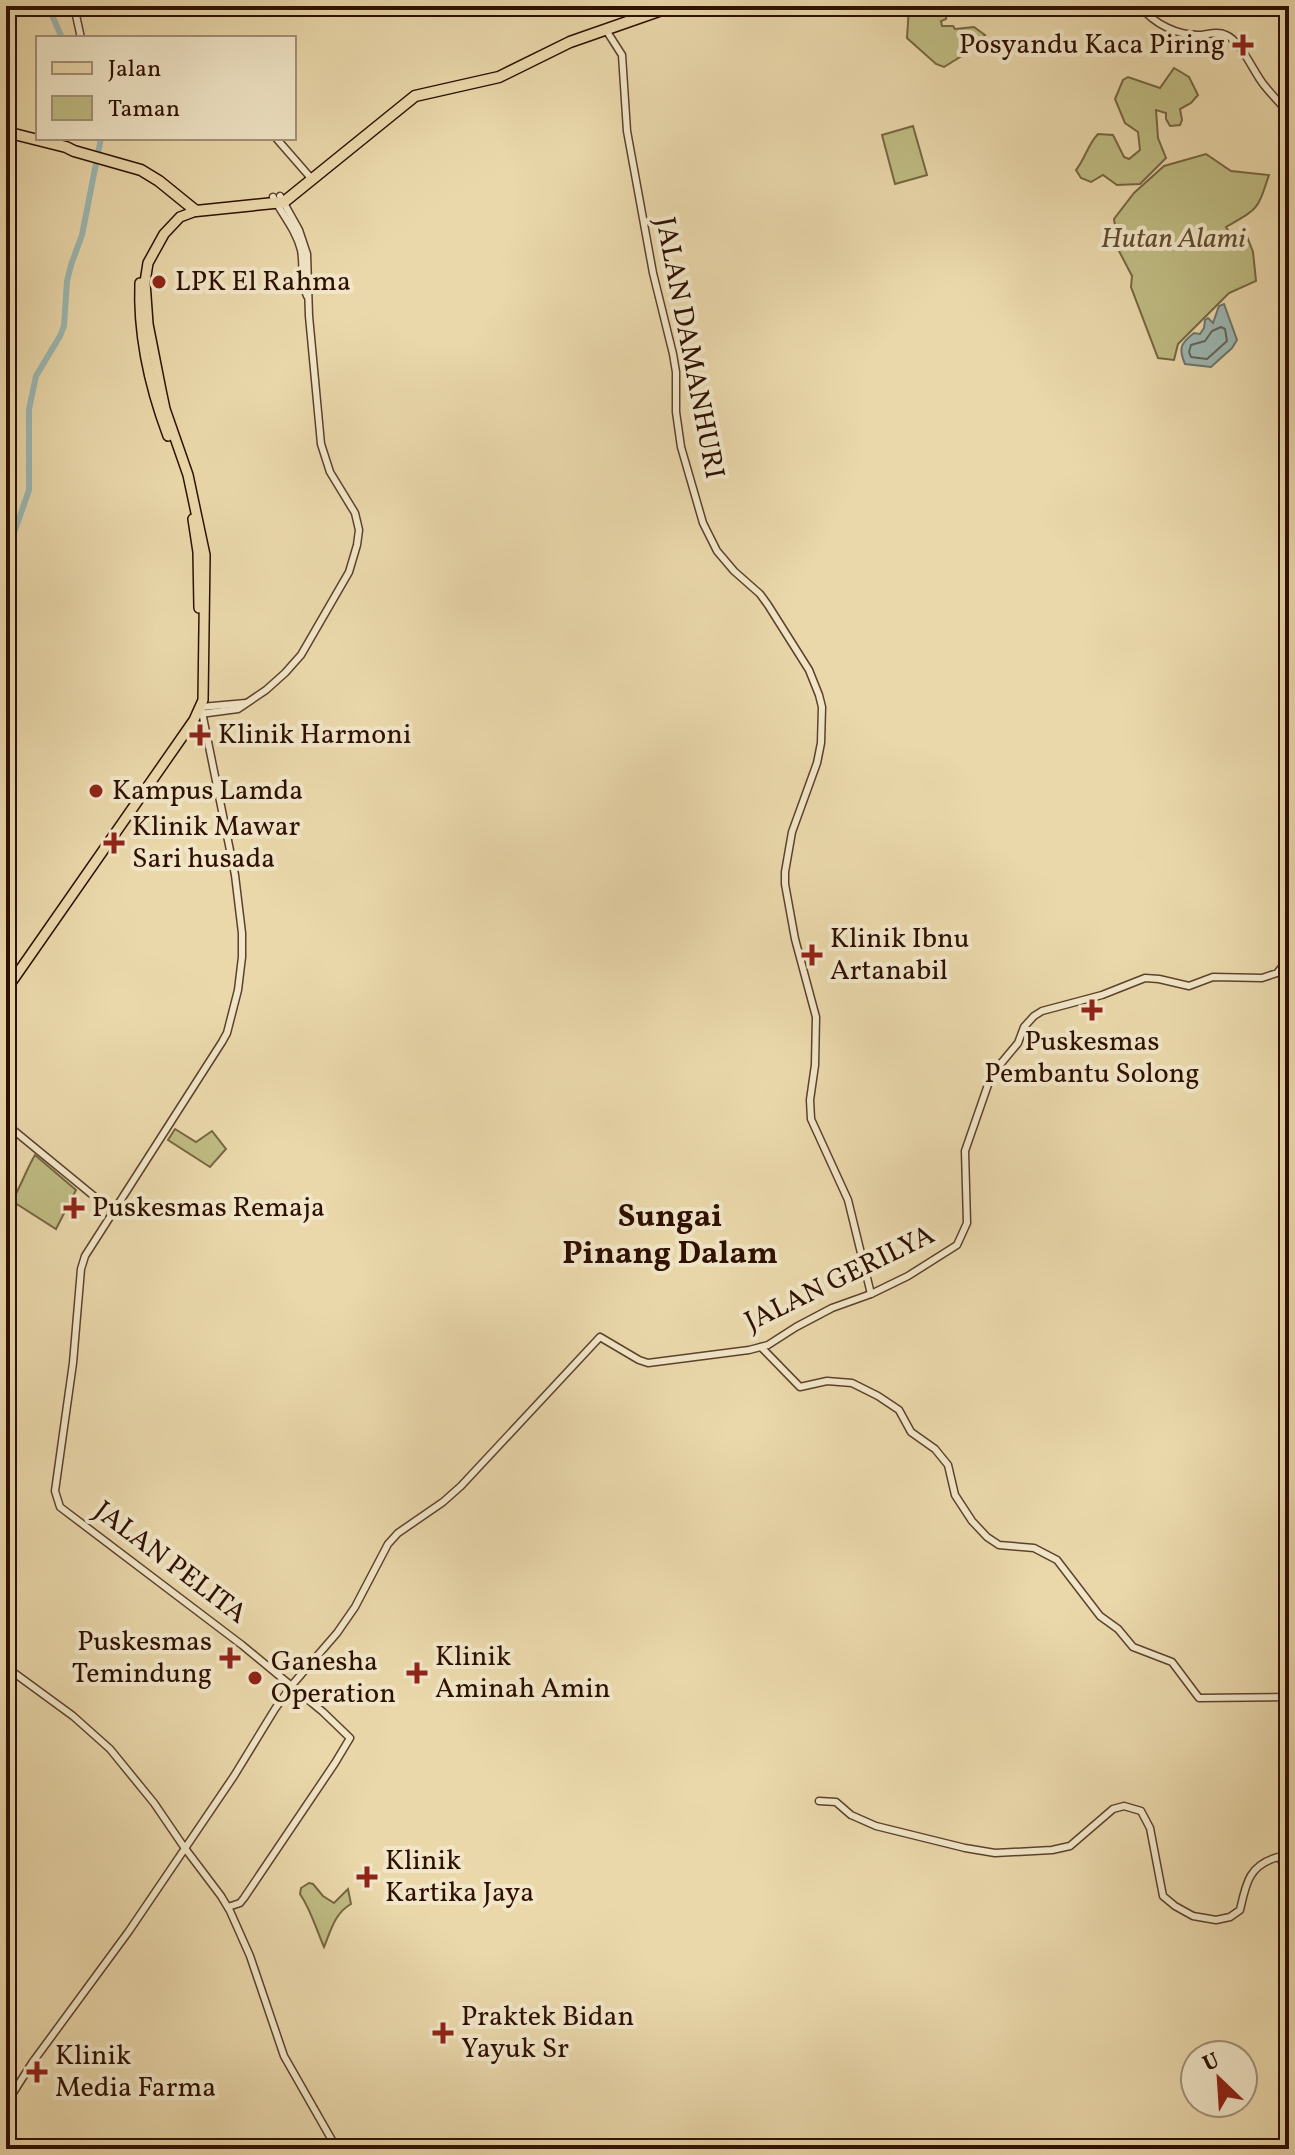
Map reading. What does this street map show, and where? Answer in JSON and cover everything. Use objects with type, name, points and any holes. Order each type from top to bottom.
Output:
[{"type":"highway","points":[[605,27],[661,6]]},
{"type":"highway","points":[[278,199],[415,96],[495,75],[564,40],[673,6]]},
{"type":"highway","points":[[6,134],[66,147],[141,170],[192,208],[278,199],[310,177],[409,94],[436,85],[495,75]]},
{"type":"main road","points":[[192,208],[178,212],[162,228],[147,252],[140,276],[139,298],[153,391],[182,472],[205,555],[196,715],[199,727],[207,736]]},
{"type":"main road","points":[[6,983],[196,715]]},
{"type":"main road","points":[[6,990],[196,715]]},
{"type":"street","points":[[74,6],[81,36]]},
{"type":"street","points":[[1140,6],[1146,14],[1175,31],[1188,35],[1217,33],[1228,36],[1289,114]]},
{"type":"street","name":"JALAN DAMANHURI","points":[[605,27],[622,55],[627,131],[653,273],[673,354],[681,447],[703,523],[717,551],[768,605],[809,670],[822,707],[817,763],[789,842],[785,884],[797,947],[816,1017],[811,1119],[848,1200],[871,1294]]},
{"type":"street","points":[[278,140],[310,177]]},
{"type":"street","points":[[196,715],[246,703],[266,690],[301,655],[349,572],[357,545],[359,530],[355,513],[330,472],[321,444],[308,299],[303,288],[306,262],[278,199]]},
{"type":"street","points":[[6,1124],[112,1211],[227,1033],[238,990],[242,957],[239,906],[207,736]]},
{"type":"street","name":"JALAN GERILYA","points":[[292,1685],[337,1633],[396,1535],[461,1486],[600,1337],[648,1363],[761,1347],[772,1344],[832,1308],[908,1276],[957,1245],[967,1223],[965,1151],[993,1073],[1016,1046],[1024,1027],[1038,1013],[1102,995],[1145,978],[1189,986],[1213,977],[1268,977],[1277,973],[1289,958]]},
{"type":"street","name":"JALAN PELITA","points":[[112,1211],[85,1256],[81,1269],[73,1363],[55,1491],[59,1506],[292,1685],[350,1740],[244,1898],[228,1907]]},
{"type":"street","points":[[761,1347],[800,1387],[827,1381],[852,1383],[899,1410],[911,1432],[935,1449],[946,1463],[955,1495],[987,1537],[999,1545],[1034,1548],[1057,1560],[1100,1616],[1118,1629],[1133,1647],[1172,1662],[1199,1698],[1289,1697]]},
{"type":"street","points":[[6,1667],[73,1716],[110,1749],[154,1803],[228,1907],[250,1956],[284,2056],[337,2149]]},
{"type":"street","points":[[6,2104],[32,2063],[129,1931],[292,1685]]},
{"type":"street","points":[[819,1801],[836,1802],[851,1815],[876,1826],[995,1853],[1070,1846],[1113,1809],[1124,1806],[1141,1811],[1150,1828],[1163,1896],[1175,1906],[1193,1916],[1216,1920],[1230,1917],[1240,1910],[1245,1885],[1257,1866],[1278,1857],[1282,1861],[1289,1908]]},
{"type":"green space","points":[[909,6],[945,6],[946,19],[941,21],[942,26],[953,26],[955,29],[974,27],[985,35],[965,54],[944,67],[936,64],[907,38]]},
{"type":"green space","name":"Hutan Alami","points":[[1174,68],[1189,77],[1198,95],[1180,109],[1180,125],[1170,126],[1166,113],[1156,110],[1158,138],[1166,158],[1140,184],[1117,185],[1103,175],[1091,182],[1081,178],[1076,170],[1098,134],[1113,135],[1124,157],[1129,159],[1140,150],[1138,132],[1125,123],[1115,99],[1123,80],[1128,77],[1160,88]]},
{"type":"green space","points":[[913,126],[927,175],[895,184],[882,135]]},
{"type":"green space","name":"Hutan Alami","points":[[1206,154],[1231,171],[1269,175],[1255,207],[1226,227],[1233,238],[1246,234],[1253,252],[1256,281],[1229,293],[1178,344],[1174,360],[1158,358],[1131,287],[1132,276],[1119,251],[1114,219],[1134,193],[1164,166]]},
{"type":"green space","points":[[175,1129],[196,1142],[212,1131],[226,1149],[210,1167],[168,1140]]},
{"type":"green space","points":[[35,1155],[76,1190],[56,1229],[12,1201]]},
{"type":"green space","points":[[309,1883],[334,1903],[348,1889],[351,1904],[337,1917],[324,1947],[300,1894],[301,1888]]},
{"type":"water","points":[[1224,304],[1237,340],[1232,348],[1211,367],[1185,364],[1181,350],[1184,343],[1194,333],[1200,334],[1205,320],[1208,318],[1213,323],[1219,306]]},
{"type":"waterway","points":[[48,6],[61,36]]},
{"type":"waterway","points":[[6,584],[14,533],[29,490],[29,409],[36,376],[64,326],[67,281],[82,235],[101,140]]},
{"type":"place","name":"Posyandu Kaca Piring","points":[[1243,45]]},
{"type":"place","name":"LPK El Rahma","points":[[159,282]]},
{"type":"place","name":"Klinik Harmoni","points":[[200,735]]},
{"type":"place","name":"Kampus Lamda","points":[[96,791]]},
{"type":"place","name":"Klinik Mawar Sari husada","points":[[114,843]]},
{"type":"place","name":"Klinik Ibnu Artanabil","points":[[812,955]]},
{"type":"place","name":"Puskesmas Pembantu Solong","points":[[1092,1010]]},
{"type":"place","name":"Puskesmas Remaja","points":[[74,1208]]},
{"type":"place","name":"Puskesmas Temindung","points":[[230,1658]]},
{"type":"place","name":"Klinik Aminah Amin","points":[[417,1673]]},
{"type":"place","name":"Ganesha Operation","points":[[255,1678]]},
{"type":"place","name":"Klinik Kartika Jaya","points":[[367,1877]]},
{"type":"place","name":"Praktek Bidan Yayuk Sr","points":[[443,2033]]},
{"type":"place","name":"Klinik Media Farma","points":[[37,2072]]},
{"type":"district","name":"Sungai Pinang Dalam","points":[[670,1236]]}]
